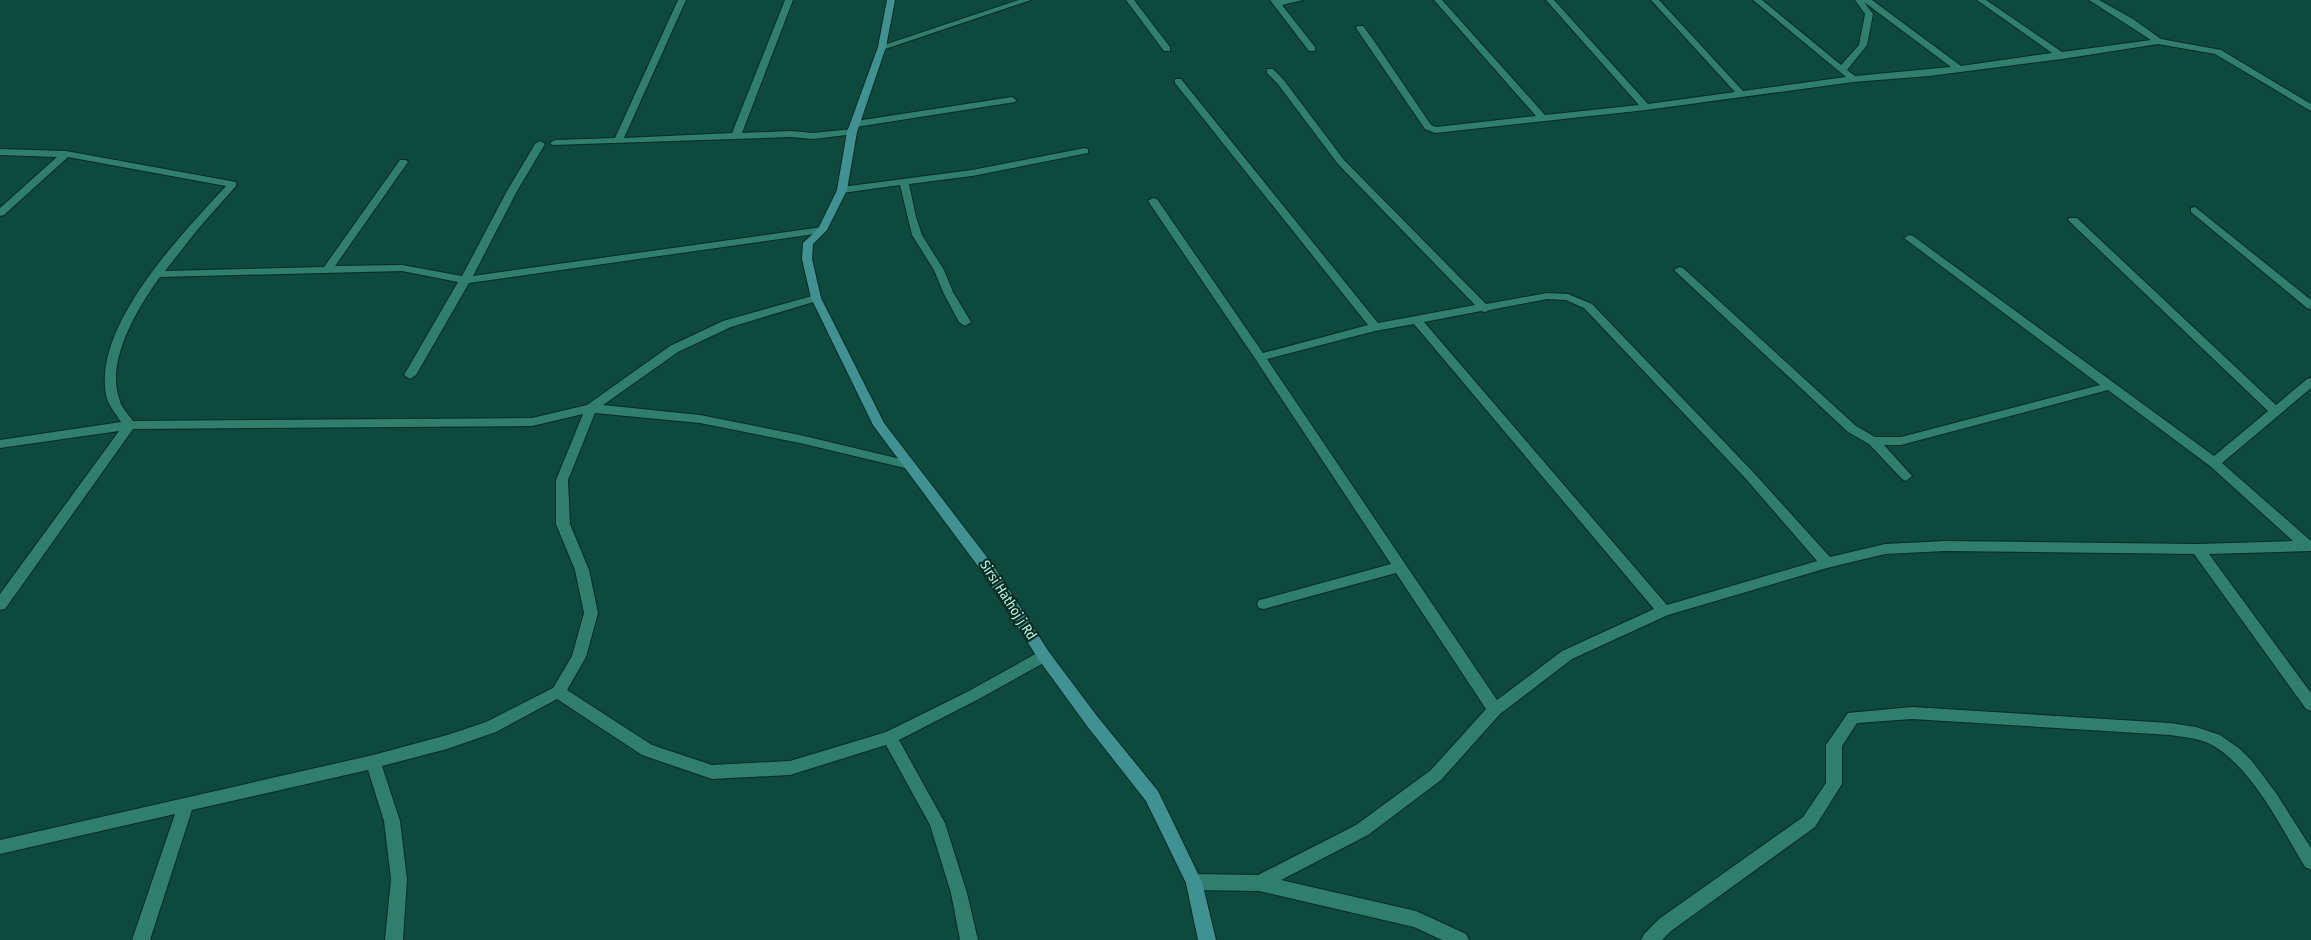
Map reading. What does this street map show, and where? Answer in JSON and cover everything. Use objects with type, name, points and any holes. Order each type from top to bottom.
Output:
[{"type":"street","points":[[618,141],[682,0]]},
{"type":"street","points":[[736,136],[789,0]]},
{"type":"street","points":[[155,274],[402,268],[466,280],[822,230],[842,190],[854,128],[882,47],[891,0]]},
{"type":"street","points":[[1130,0],[1167,49]]},
{"type":"street","points":[[1276,2],[1299,0]]},
{"type":"street","points":[[1438,0],[1543,118]]},
{"type":"street","points":[[1550,0],[1646,107]]},
{"type":"street","points":[[1655,0],[1742,95]]},
{"type":"street","points":[[1757,0],[1853,79]]},
{"type":"street","points":[[1842,71],[1863,45],[1869,14],[1859,0]]},
{"type":"street","points":[[1867,0],[1959,69]]},
{"type":"street","points":[[1981,0],[2062,56]]},
{"type":"street","points":[[2093,0],[2130,21],[2158,41]]},
{"type":"street","points":[[882,47],[1023,1]]},
{"type":"street","points":[[1276,2],[1312,49]]},
{"type":"street","points":[[1360,28],[1388,64],[1398,85],[1428,127],[1435,130],[1646,107],[1853,79],[1959,69],[2158,41],[2218,52],[2311,108]]},
{"type":"street","points":[[1270,71],[1280,81],[1341,162],[1485,308]]},
{"type":"street","points":[[1178,81],[1258,178],[1306,243],[1375,327]]},
{"type":"street","points":[[555,143],[791,134],[807,137],[1012,100]]},
{"type":"street","points":[[410,375],[466,280],[512,191],[540,144]]},
{"type":"street","points":[[842,190],[972,172],[1085,151]]},
{"type":"street","points":[[0,152],[66,154],[233,184],[178,244],[155,274],[123,330],[111,364],[112,397],[130,425]]},
{"type":"street","points":[[0,213],[66,154]]},
{"type":"street","points":[[328,269],[403,162]]},
{"type":"street","points":[[904,180],[911,217],[917,235],[939,270],[948,292],[965,322]]},
{"type":"street","points":[[1154,201],[1495,710]]},
{"type":"street","points":[[2195,210],[2311,306]]},
{"type":"street","points":[[2073,220],[2275,411]]},
{"type":"street","name":"Sirsi Hathoj j Rd","points":[[822,230],[808,243],[807,259],[816,298],[878,425],[988,569],[1044,656],[1092,721],[1152,796],[1194,882],[1207,940]]},
{"type":"street","points":[[1909,238],[2214,463],[2309,546]]},
{"type":"street","points":[[1679,270],[1852,429],[1873,441],[1906,476]]},
{"type":"street","points":[[1260,358],[1375,327],[1547,296],[1568,297],[1588,306],[1750,476],[1827,563]]},
{"type":"street","points":[[0,847],[373,762],[447,742],[491,727],[558,692],[580,657],[591,613],[582,570],[563,524],[562,480],[591,408],[674,349],[727,324],[816,298]]},
{"type":"street","points":[[1416,319],[1664,612]]},
{"type":"street","points":[[2214,463],[2311,382]]},
{"type":"street","points":[[1873,441],[1901,441],[2109,386]]},
{"type":"street","points":[[0,444],[130,425],[532,422],[591,408],[700,419],[800,439],[909,465]]},
{"type":"street","points":[[0,605],[130,425]]},
{"type":"street","points":[[1259,883],[1370,824],[1436,775],[1495,710],[1567,655],[1664,612],[1827,563],[1885,550],[1946,546],[2198,549],[2309,546]]},
{"type":"street","points":[[2198,549],[2311,705]]},
{"type":"street","points":[[1264,604],[1398,566]]},
{"type":"street","points":[[558,692],[647,750],[712,772],[790,768],[890,738],[1044,656]]},
{"type":"street","points":[[1650,940],[1665,925],[1809,822],[1834,784],[1834,745],[1853,717],[1912,713],[2197,732],[2221,743],[2249,767],[2311,862]]},
{"type":"street","points":[[890,738],[937,823],[958,893],[969,940]]},
{"type":"street","points":[[373,762],[392,821],[399,879],[394,940]]},
{"type":"street","points":[[141,940],[186,805]]},
{"type":"street","points":[[1194,882],[1259,883],[1416,919],[1460,940]]}]
